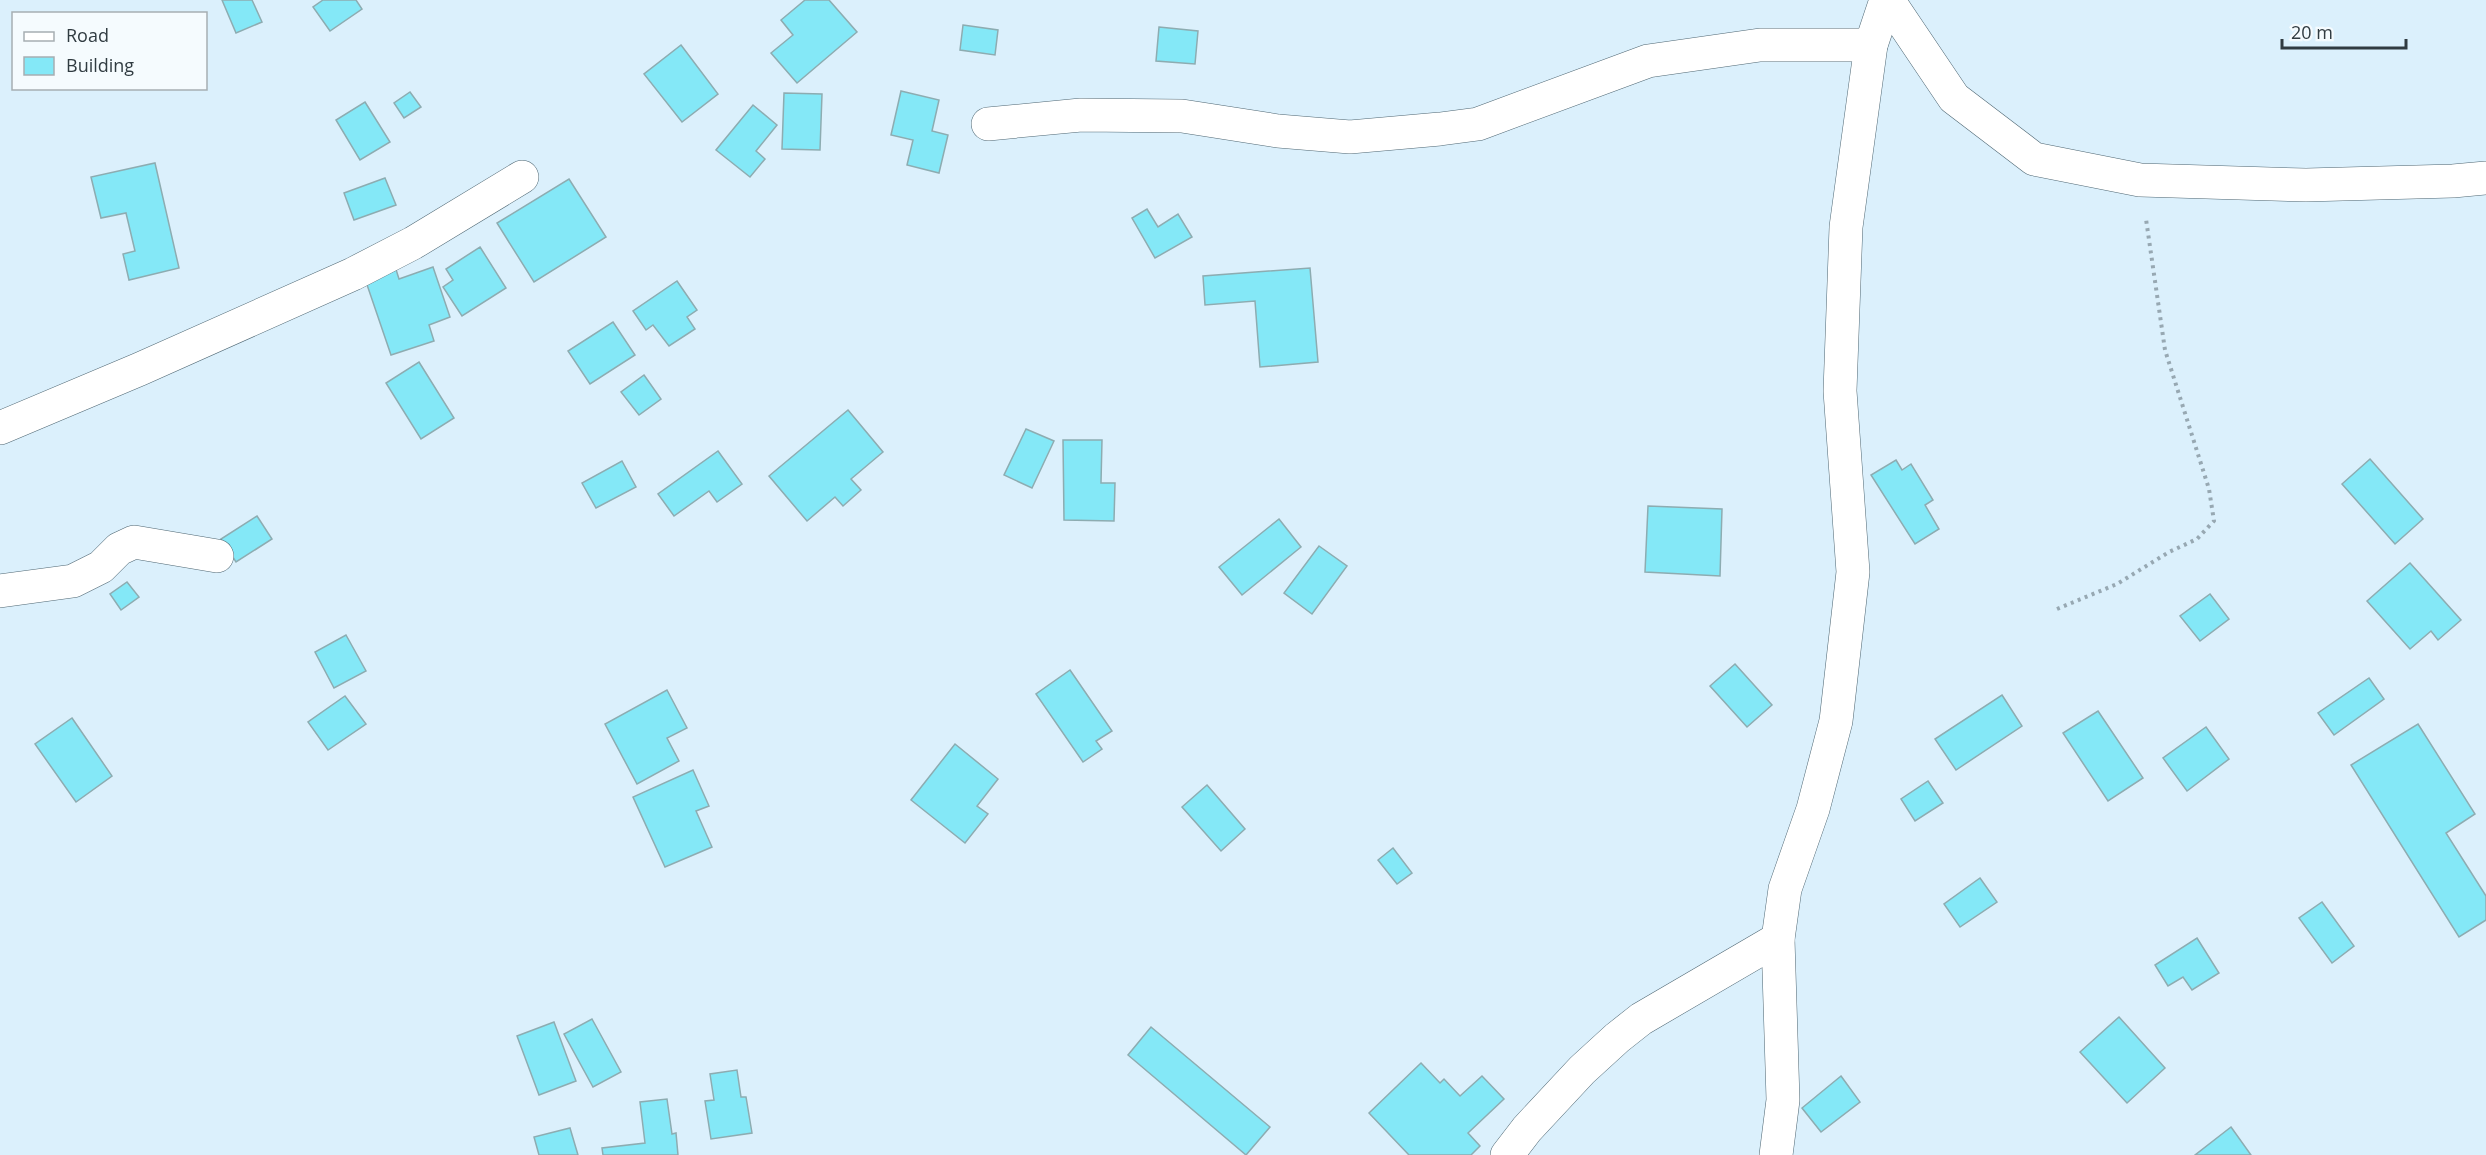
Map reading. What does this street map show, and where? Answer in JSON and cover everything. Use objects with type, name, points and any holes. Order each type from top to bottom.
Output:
[{"type":"street","points":[[1776,1155],[1783,1100],[1779,939],[1785,889],[1813,809],[1836,721],[1853,572],[1840,391],[1846,227],[1871,45],[1887,0]]},
{"type":"street","points":[[1887,0],[1954,98],[2034,159],[2140,180],[2306,185],[2486,178]]},
{"type":"street","points":[[988,124],[1081,115],[1182,116],[1278,131],[1350,136],[1429,130],[1478,124],[1648,61],[1760,45],[1871,45]]},
{"type":"street","points":[[0,428],[140,369],[353,274],[413,243],[522,177]]},
{"type":"street","points":[[0,591],[73,581],[101,567],[119,549],[134,542],[217,556]]},
{"type":"street","points":[[1507,1155],[1527,1129],[1582,1070],[1617,1038],[1641,1019],[1779,939]]},
{"type":"path","points":[[2057,609],[2117,584],[2169,552],[2197,539],[2214,521],[2209,489],[2165,350],[2140,180]]},
{"type":"building","points":[[222,0],[252,0],[262,22],[236,33]]},
{"type":"building","points":[[323,0],[356,0],[362,9],[330,31],[313,7]]},
{"type":"building","points":[[805,0],[829,0],[857,32],[797,83],[771,53],[793,35],[781,20]]},
{"type":"building","points":[[963,25],[998,30],[995,55],[960,50]]},
{"type":"building","points":[[1159,27],[1198,31],[1195,64],[1156,61]]},
{"type":"building","points":[[681,45],[718,94],[682,122],[644,74]]},
{"type":"building","points":[[901,91],[939,100],[932,131],[948,135],[939,173],[907,165],[913,140],[891,135]]},
{"type":"building","points":[[410,92],[421,107],[404,118],[394,103]]},
{"type":"building","points":[[784,93],[822,94],[820,150],[782,149]]},
{"type":"building","points":[[365,102],[390,142],[360,160],[336,120]]},
{"type":"building","points":[[753,105],[777,125],[756,151],[765,159],[750,177],[716,150]]},
{"type":"building","points":[[155,163],[179,268],[129,280],[123,254],[135,251],[126,213],[101,218],[91,177]]},
{"type":"building","points":[[385,178],[396,205],[354,220],[344,193]]},
{"type":"building","points":[[569,179],[606,237],[534,282],[497,223]]},
{"type":"building","points":[[1147,209],[1158,227],[1178,214],[1192,237],[1155,258],[1132,218]]},
{"type":"building","points":[[480,247],[506,288],[462,316],[443,287],[453,280],[446,269]]},
{"type":"building","points":[[394,263],[399,279],[433,267],[450,317],[429,325],[434,341],[391,355],[363,273]]},
{"type":"building","points":[[1310,268],[1318,362],[1260,367],[1255,301],[1205,305],[1203,276]]},
{"type":"building","points":[[677,281],[697,310],[687,317],[695,329],[669,346],[653,325],[646,330],[633,311]]},
{"type":"building","points":[[613,322],[635,355],[590,384],[568,351]]},
{"type":"building","points":[[419,362],[454,418],[421,439],[386,383]]},
{"type":"building","points":[[644,375],[661,399],[639,415],[621,392]]},
{"type":"building","points":[[848,410],[883,452],[851,479],[861,490],[843,506],[835,497],[807,521],[769,476]]},
{"type":"building","points":[[1026,429],[1054,441],[1032,488],[1004,475]]},
{"type":"building","points":[[1063,440],[1102,440],[1101,483],[1115,483],[1114,521],[1064,520]]},
{"type":"building","points":[[718,451],[742,484],[717,502],[709,491],[674,516],[658,494]]},
{"type":"building","points":[[2370,459],[2423,519],[2395,544],[2342,484]]},
{"type":"building","points":[[1896,460],[1902,470],[1911,464],[1933,500],[1925,505],[1939,529],[1915,544],[1871,475]]},
{"type":"building","points":[[622,461],[636,487],[596,508],[582,483]]},
{"type":"building","points":[[1648,506],[1722,509],[1720,576],[1645,572]]},
{"type":"building","points":[[257,516],[272,539],[236,562],[221,539]]},
{"type":"building","points":[[1279,519],[1301,547],[1242,595],[1219,567]]},
{"type":"building","points":[[1319,546],[1347,566],[1312,614],[1284,593]]},
{"type":"building","points":[[2410,563],[2461,620],[2438,640],[2431,631],[2410,649],[2367,601]]},
{"type":"building","points":[[127,582],[139,597],[121,610],[110,594]]},
{"type":"building","points":[[2210,594],[2229,619],[2200,641],[2180,616]]},
{"type":"building","points":[[346,635],[366,671],[334,688],[315,652]]},
{"type":"building","points":[[1735,664],[1772,705],[1747,727],[1710,686]]},
{"type":"building","points":[[1070,670],[1112,731],[1096,741],[1102,749],[1083,762],[1036,694]]},
{"type":"building","points":[[2369,678],[2384,699],[2334,735],[2318,713]]},
{"type":"building","points":[[667,690],[687,728],[667,738],[679,761],[637,784],[605,724]]},
{"type":"building","points":[[2002,695],[2022,726],[1956,770],[1935,739]]},
{"type":"building","points":[[345,696],[366,724],[328,750],[308,722]]},
{"type":"building","points":[[2098,711],[2143,778],[2108,801],[2063,733]]},
{"type":"building","points":[[72,718],[112,776],[76,802],[35,744]]},
{"type":"building","points":[[2418,724],[2475,814],[2446,833],[2486,896],[2486,920],[2459,937],[2351,765]]},
{"type":"building","points":[[2206,727],[2229,759],[2187,791],[2163,758]]},
{"type":"building","points":[[955,744],[998,779],[977,806],[988,814],[965,843],[911,800]]},
{"type":"building","points":[[693,770],[709,806],[696,811],[712,847],[665,867],[633,797]]},
{"type":"building","points":[[1928,781],[1943,803],[1915,821],[1901,799]]},
{"type":"building","points":[[1207,785],[1245,829],[1221,851],[1182,807]]},
{"type":"building","points":[[1393,848],[1412,873],[1397,884],[1378,860]]},
{"type":"building","points":[[1980,878],[1997,902],[1960,927],[1944,904]]},
{"type":"building","points":[[2322,902],[2354,946],[2332,963],[2299,918]]},
{"type":"building","points":[[2197,938],[2219,973],[2192,990],[2183,977],[2168,986],[2155,965]]},
{"type":"building","points":[[2119,1017],[2165,1068],[2127,1103],[2080,1052]]},
{"type":"building","points":[[592,1019],[621,1072],[593,1087],[564,1034]]},
{"type":"building","points":[[554,1022],[576,1081],[539,1095],[517,1036]]},
{"type":"building","points":[[1151,1027],[1270,1127],[1246,1155],[1128,1055]]},
{"type":"building","points":[[1421,1063],[1440,1083],[1444,1079],[1460,1096],[1482,1076],[1504,1099],[1468,1133],[1480,1146],[1471,1155],[1409,1155],[1369,1113]]},
{"type":"building","points":[[737,1070],[741,1097],[746,1097],[752,1133],[711,1139],[705,1101],[714,1100],[710,1074]]},
{"type":"building","points":[[1841,1076],[1860,1102],[1821,1132],[1802,1108]]},
{"type":"building","points":[[667,1099],[672,1134],[676,1133],[678,1155],[603,1155],[602,1148],[645,1143],[640,1102]]},
{"type":"building","points":[[2231,1127],[2251,1155],[2195,1155]]},
{"type":"building","points":[[570,1128],[578,1155],[539,1155],[534,1137]]}]
